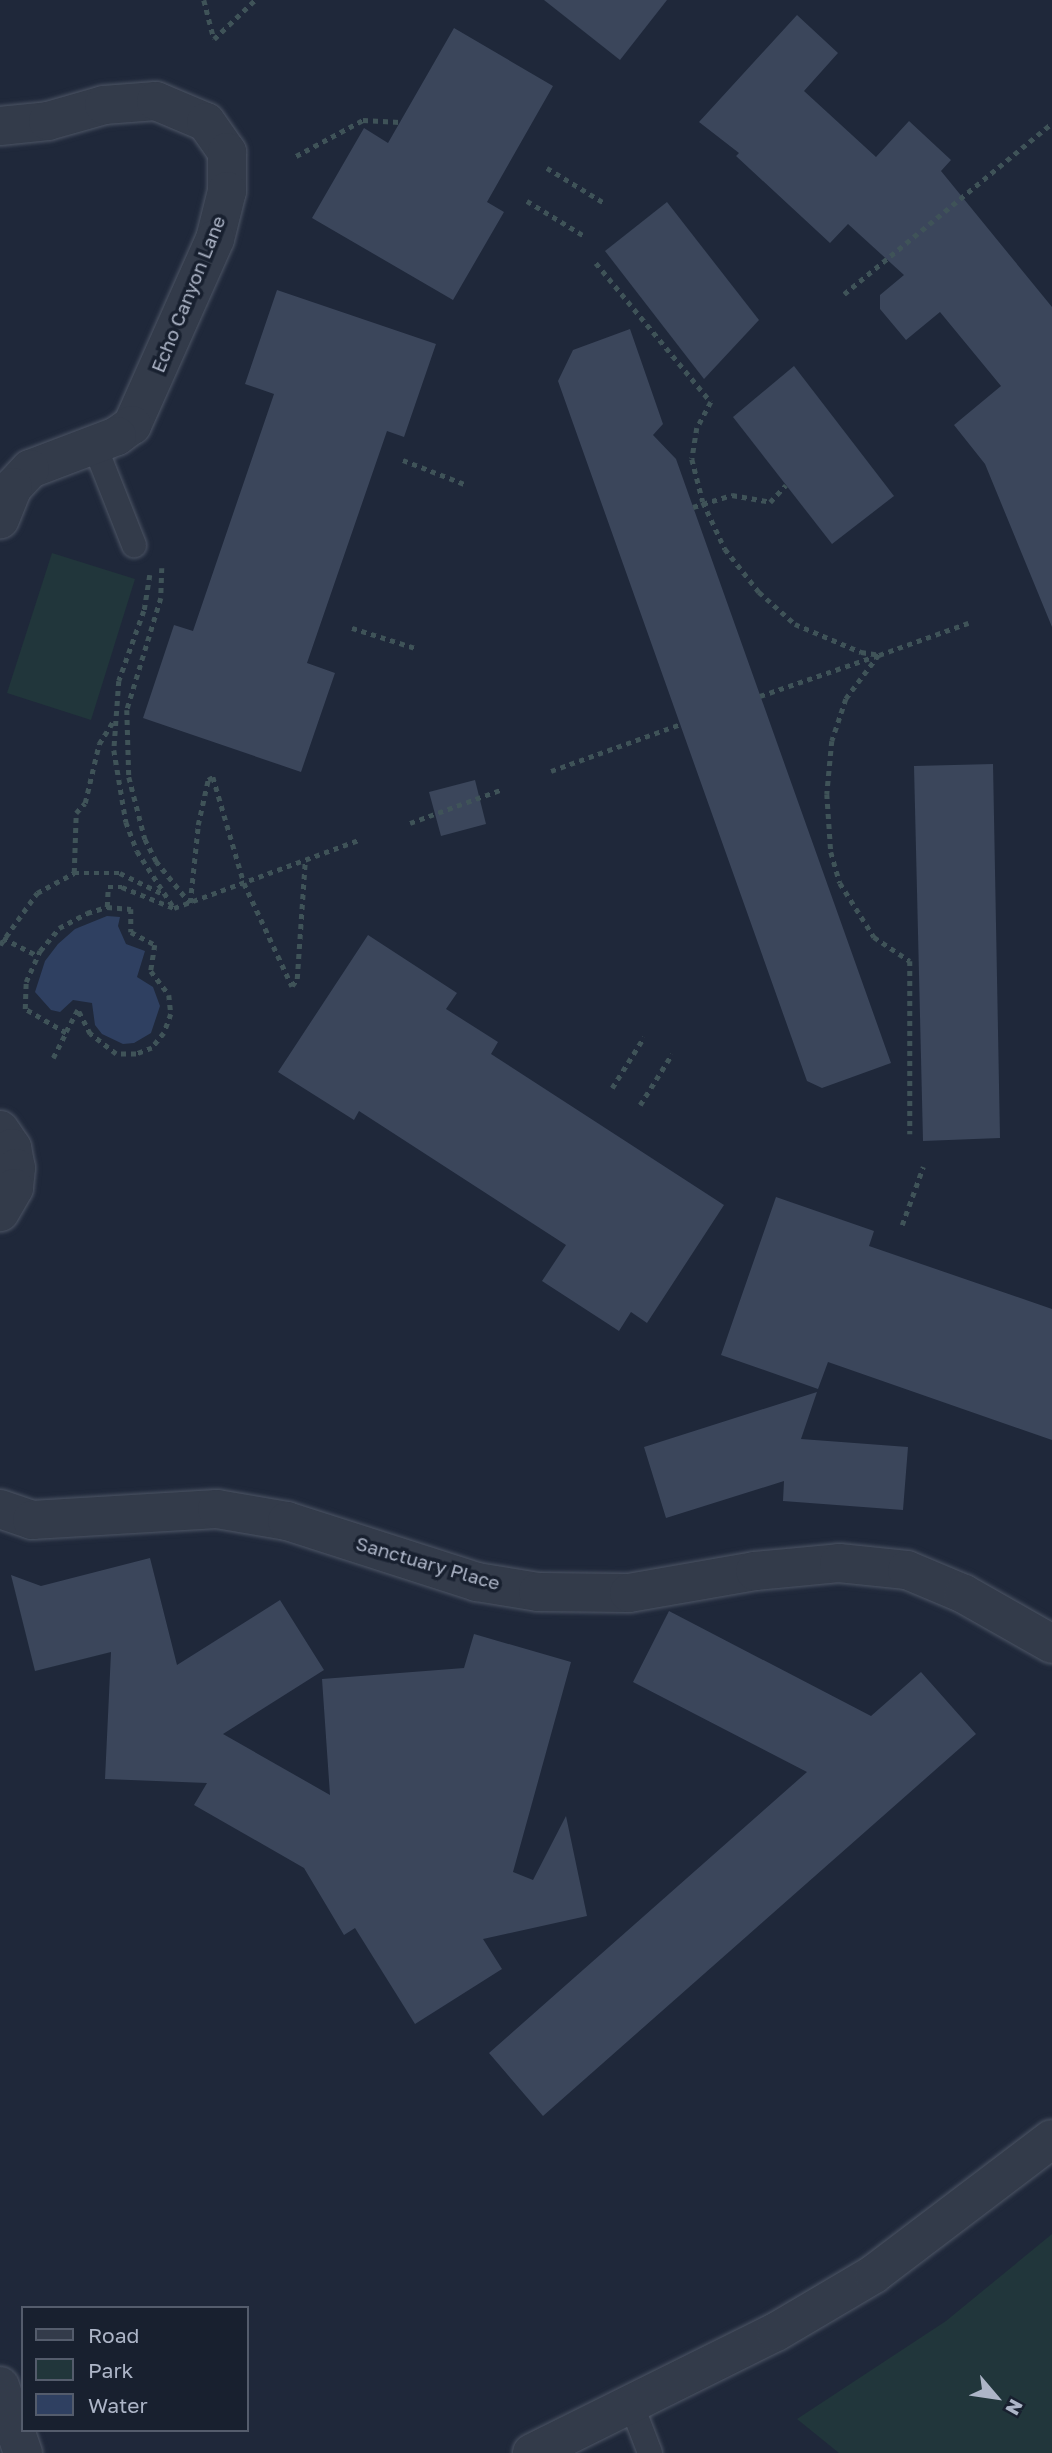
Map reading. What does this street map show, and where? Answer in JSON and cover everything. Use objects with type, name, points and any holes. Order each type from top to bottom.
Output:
[{"type":"street","name":"Echo Canyon Lane","points":[[0,126],[48,121],[104,106],[156,101],[206,122],[227,152],[227,191],[215,239],[142,409],[132,425],[94,444],[30,469],[13,487],[0,520]]},
{"type":"street","points":[[0,1130],[12,1149],[16,1168],[14,1188],[0,1212]]},
{"type":"street","name":"Sanctuary Place","points":[[0,1509],[32,1520],[217,1509],[287,1521],[477,1582],[538,1592],[629,1593],[755,1571],[839,1563],[907,1570],[964,1594],[1052,1644]]},
{"type":"street","points":[[532,2453],[632,2406],[776,2332],[874,2274],[1052,2139]]},
{"type":"street","points":[[0,2386],[23,2453]]},
{"type":"lane","points":[[94,444],[134,545]]},
{"type":"lane","points":[[632,2406],[650,2453]]},
{"type":"path","points":[[204,0],[214,39],[255,0]]},
{"type":"path","points":[[296,156],[363,120],[400,122]]},
{"type":"path","points":[[844,294],[1052,123]]},
{"type":"path","points":[[547,168],[606,204]]},
{"type":"path","points":[[527,201],[586,237]]},
{"type":"path","points":[[596,263],[711,402],[697,428],[692,459],[703,502],[725,549],[759,592],[786,616],[835,644],[879,655]]},
{"type":"path","points":[[404,460],[467,485]]},
{"type":"path","points":[[693,506],[732,495],[770,502],[786,485]]},
{"type":"path","points":[[162,555],[162,598],[131,685],[127,743],[129,777],[145,839],[190,903]]},
{"type":"path","points":[[151,565],[146,603],[119,681],[114,719],[114,750],[126,822],[137,851],[174,908]]},
{"type":"path","points":[[760,696],[968,623]]},
{"type":"path","points":[[352,628],[415,648]]},
{"type":"path","points":[[879,655],[846,699],[832,741],[827,794],[831,852],[840,883],[874,937],[910,961],[910,1134]]},
{"type":"path","points":[[74,873],[76,813],[85,803],[99,744],[114,719]]},
{"type":"path","points":[[551,771],[681,724]]},
{"type":"path","points":[[190,903],[198,825],[209,777],[215,779],[244,883],[292,986],[297,979],[305,861]]},
{"type":"path","points":[[410,823],[500,790]]},
{"type":"path","points":[[107,907],[108,887],[122,887],[174,908],[359,841]]},
{"type":"path","points":[[0,945],[37,893],[74,873],[120,873],[164,894]]},
{"type":"path","points":[[53,1058],[78,1010],[100,1045],[116,1054],[136,1054],[152,1048],[172,1014],[169,995],[151,971],[155,945],[131,932],[131,909],[107,907],[59,928],[38,956],[26,982],[24,1009],[66,1033]]},
{"type":"path","points":[[3,938],[38,956]]},
{"type":"path","points":[[612,1088],[643,1037]]},
{"type":"path","points":[[640,1105],[672,1054]]},
{"type":"path","points":[[902,1225],[923,1167]]},
{"type":"green space","points":[[52,553],[135,579],[91,720],[7,693]]},
{"type":"green space","points":[[1052,2234],[1052,2453],[839,2453],[797,2419],[946,2321]]},
{"type":"water","points":[[107,916],[120,917],[118,926],[126,944],[145,951],[137,977],[153,987],[160,1006],[151,1033],[134,1043],[123,1044],[102,1034],[95,1025],[92,1003],[73,1000],[60,1012],[51,1010],[35,992],[45,961],[58,944],[75,929]]},
{"type":"building","points":[[544,0],[667,0],[620,60]]},
{"type":"building","points":[[797,15],[838,53],[804,91],[876,157],[909,121],[951,160],[941,171],[1052,307],[1052,627],[985,464],[954,425],[1001,386],[940,312],[906,340],[880,309],[880,295],[904,275],[848,224],[830,243],[736,156],[739,153],[699,122]]},
{"type":"building","points":[[454,28],[553,86],[487,202],[504,212],[453,300],[312,218],[364,128],[388,143]]},
{"type":"building","points":[[667,202],[759,320],[704,379],[605,251]]},
{"type":"building","points":[[277,290],[436,344],[404,437],[387,431],[307,663],[335,673],[301,772],[143,718],[174,625],[193,631],[274,394],[245,384]]},
{"type":"building","points":[[630,329],[663,424],[653,435],[676,459],[891,1063],[822,1088],[807,1081],[558,381],[573,350]]},
{"type":"building","points":[[794,366],[894,496],[832,544],[733,417]]},
{"type":"building","points":[[993,764],[1000,1138],[923,1141],[914,766]]},
{"type":"building","points":[[475,780],[486,824],[441,836],[429,792]]},
{"type":"building","points":[[368,935],[457,993],[446,1009],[498,1042],[491,1054],[724,1205],[647,1323],[631,1312],[619,1331],[542,1281],[566,1245],[359,1111],[354,1120],[278,1072]]},
{"type":"building","points":[[776,1197],[874,1231],[869,1246],[1052,1309],[1052,1440],[828,1362],[818,1389],[721,1355]]},
{"type":"building","points":[[817,1392],[801,1439],[908,1447],[903,1510],[783,1501],[784,1481],[666,1518],[644,1447]]},
{"type":"building","points":[[150,1558],[177,1665],[280,1600],[324,1670],[223,1734],[330,1795],[322,1679],[464,1668],[474,1634],[571,1662],[513,1872],[533,1880],[566,1816],[587,1916],[483,1939],[502,1969],[415,2024],[355,1928],[344,1935],[304,1868],[194,1805],[207,1783],[105,1779],[111,1652],[35,1671],[11,1575],[41,1586]]},
{"type":"building","points":[[669,1611],[871,1716],[921,1672],[976,1734],[543,2116],[489,2053],[807,1772],[633,1682]]}]
